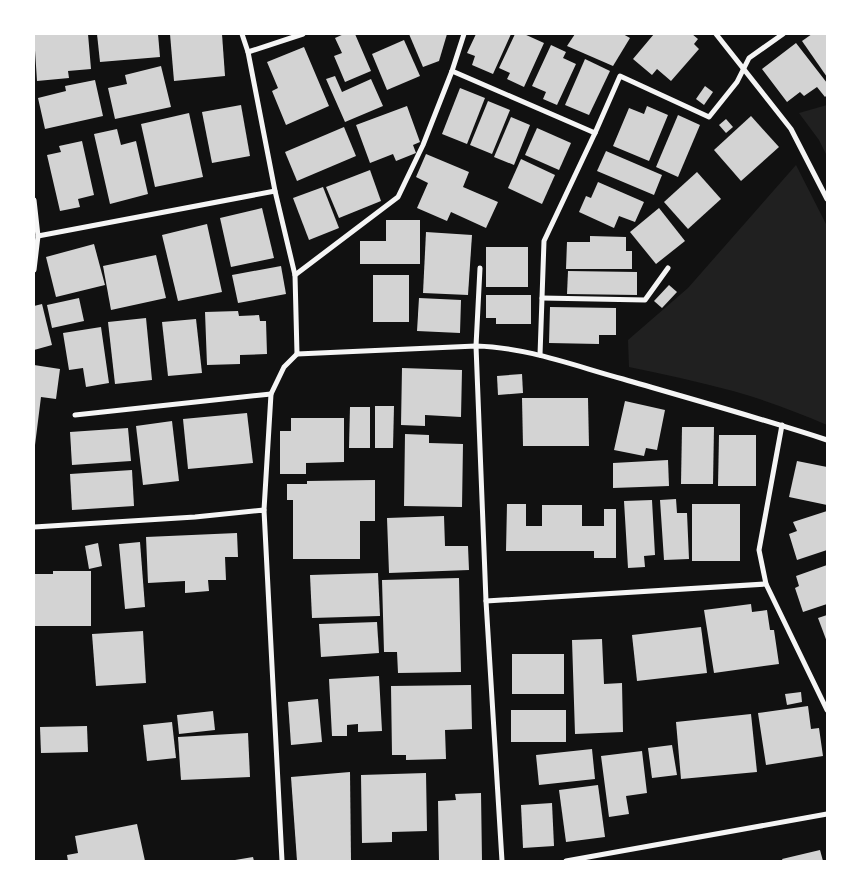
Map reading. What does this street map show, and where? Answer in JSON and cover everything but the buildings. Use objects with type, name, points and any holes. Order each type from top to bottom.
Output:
[{"type":"street","points":[[242,34],[248,52],[275,191],[295,275],[297,354]]},
{"type":"street","points":[[248,52],[303,34]]},
{"type":"street","points":[[295,275],[398,197],[423,145],[452,71],[464,34]]},
{"type":"street","points":[[716,34],[791,129],[827,200]]},
{"type":"street","points":[[540,356],[544,241],[620,76],[709,117],[737,82],[749,58],[782,34]]},
{"type":"street","points":[[452,71],[595,133]]},
{"type":"street","points":[[38,236],[275,191]]},
{"type":"street","points":[[34,200],[38,236],[34,270]]},
{"type":"street","points":[[480,268],[476,346],[486,601],[502,861]]},
{"type":"street","points":[[542,298],[645,300],[668,268]]},
{"type":"street","points":[[282,861],[264,510],[271,394],[284,367],[297,354],[476,346],[496,347],[540,356],[782,425],[827,440]]},
{"type":"street","points":[[75,415],[271,394]]},
{"type":"street","points":[[782,425],[759,550],[766,584],[827,710]]},
{"type":"street","points":[[34,527],[195,517],[264,510]]},
{"type":"street","points":[[486,601],[766,584]]},
{"type":"street","points":[[566,861],[827,814]]},
{"type":"shaded area","points":[[827,105],[827,156],[819,140],[799,113]]},
{"type":"shaded area","points":[[796,165],[827,226],[827,425],[745,395],[694,381],[629,367],[628,340],[688,288]]}]
